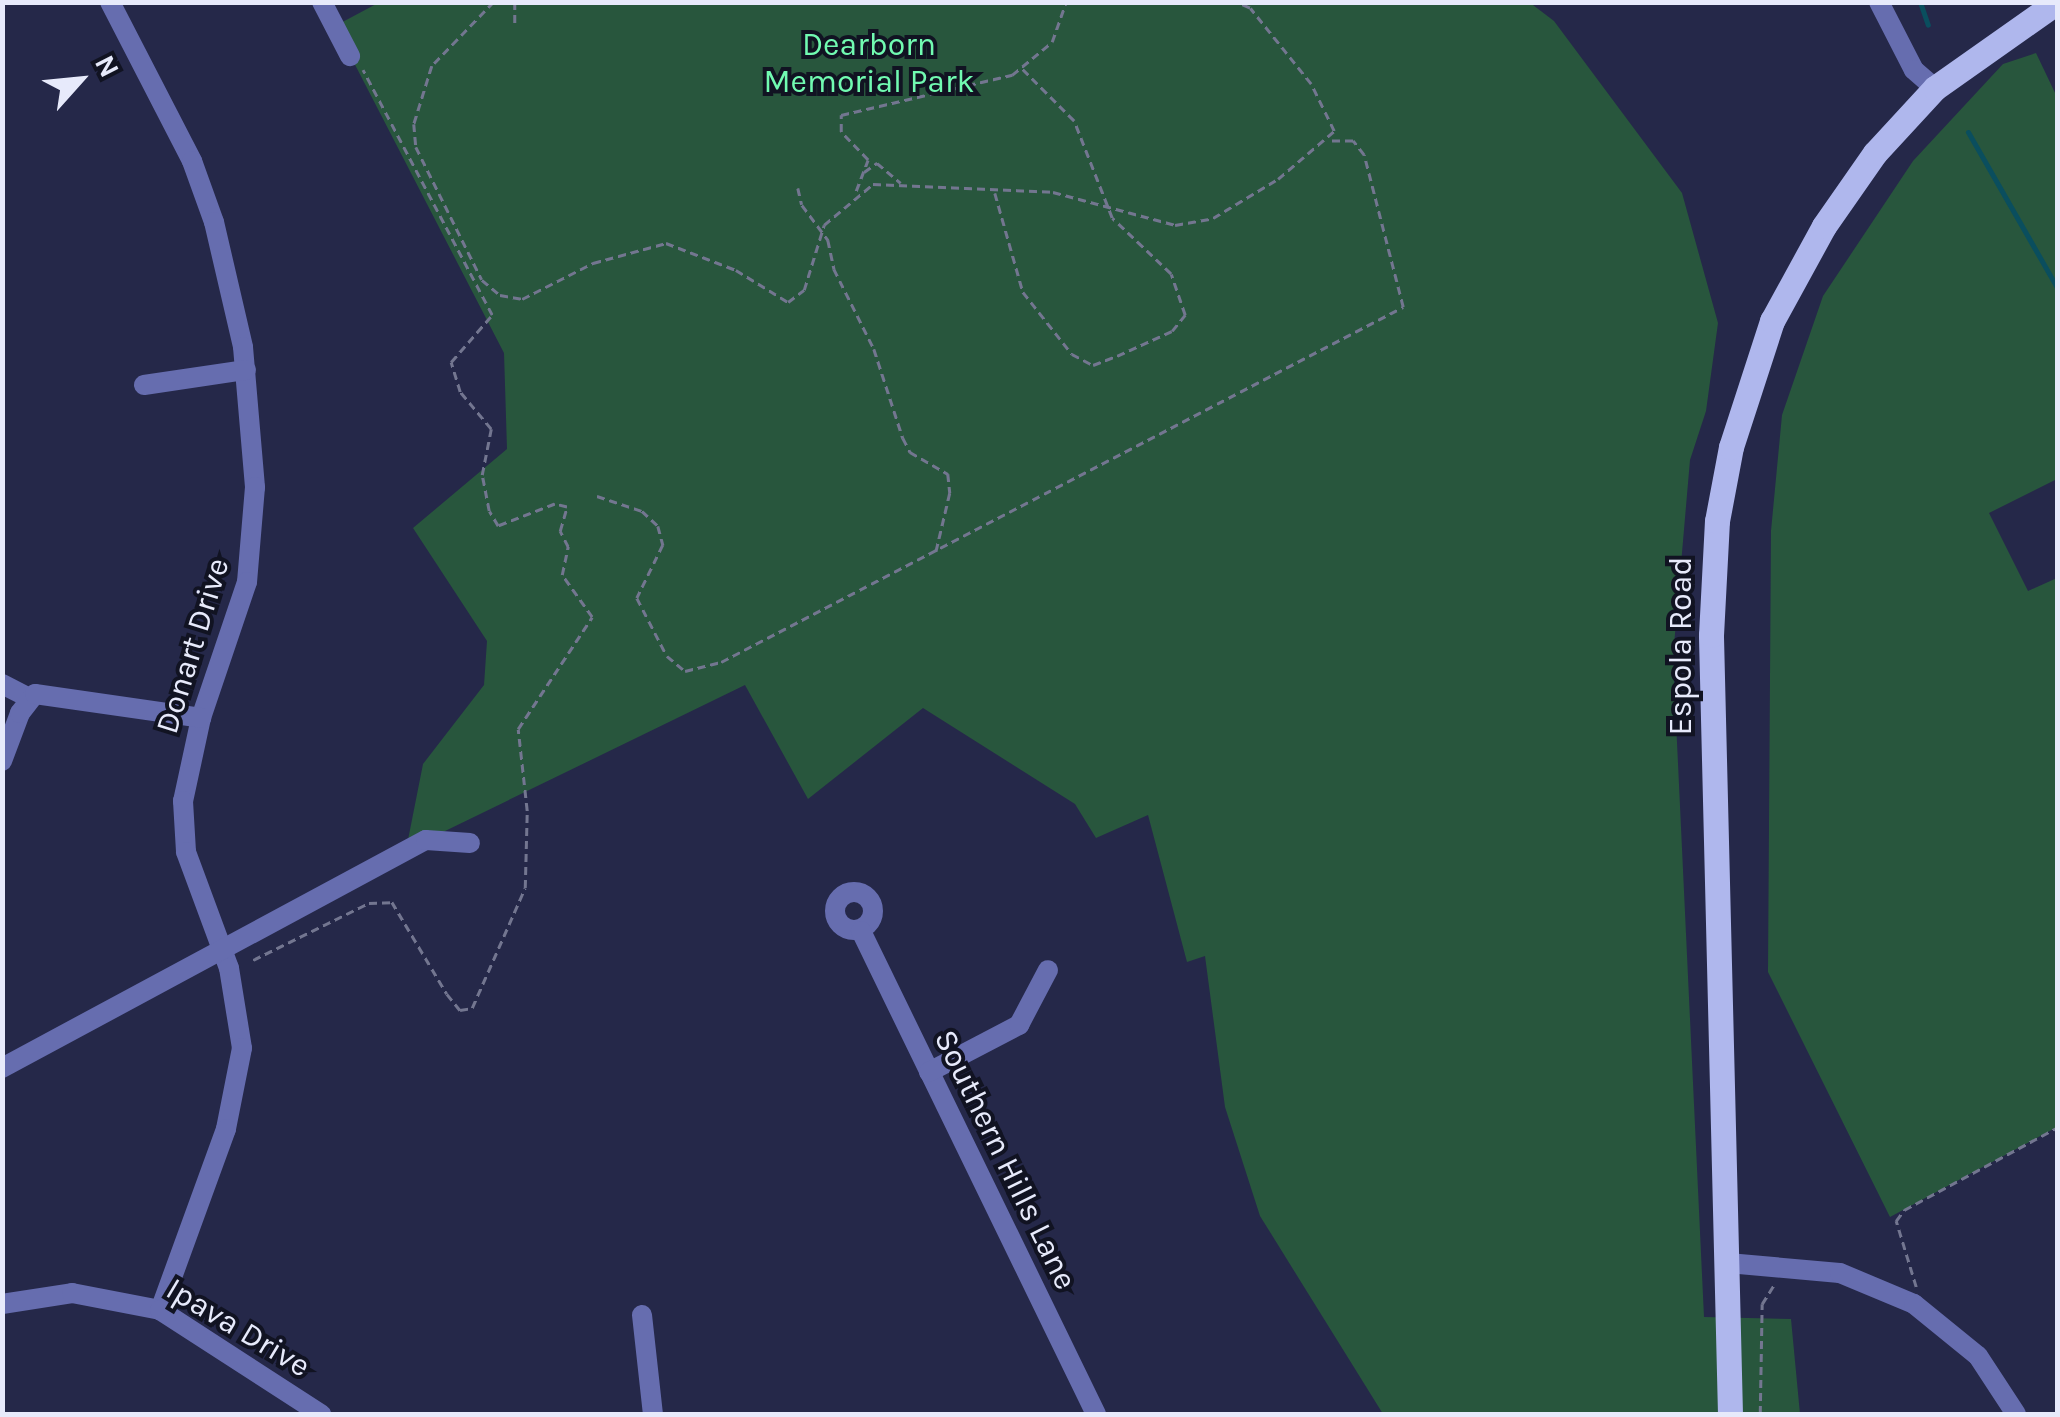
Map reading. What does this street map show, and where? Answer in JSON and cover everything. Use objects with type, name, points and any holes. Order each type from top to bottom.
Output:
[{"type":"main road","name":"Espola Road","points":[[1730,1414],[1711,635],[1722,492],[1752,373],[1798,271],[1864,167],[1935,88],[2056,2]]},
{"type":"street","name":"Donart Drive","points":[[110,2],[204,191],[246,370],[255,486],[252,555],[201,718],[183,825],[194,881],[238,1004],[238,1090],[160,1310]]},
{"type":"street","points":[[322,2],[350,56]]},
{"type":"street","points":[[1879,2],[1914,70],[1935,88]]},
{"type":"street","points":[[144,385],[246,370]]},
{"type":"street","points":[[2,684],[30,698],[81,697],[201,718]]},
{"type":"street","points":[[2,761],[30,698]]},
{"type":"street","points":[[2,1068],[172,980],[220,948],[426,840],[470,842]]},
{"type":"street","name":"Southern Hills Lane","points":[[861,931],[1096,1414]]},
{"type":"street","points":[[930,1072],[1019,1025],[1048,970]]},
{"type":"street","points":[[1728,1263],[1840,1274],[1912,1303],[1978,1356],[2016,1414]]},
{"type":"street","name":"Ipava Drive","points":[[2,1304],[72,1292],[160,1310],[321,1414]]},
{"type":"street","points":[[642,1314],[653,1414]]},
{"type":"path","points":[[494,2],[432,66],[414,124],[416,147],[482,280],[500,295],[542,293],[593,262],[666,243],[736,270],[788,302],[804,290],[824,225],[855,193],[873,184],[1052,192],[1119,214],[1192,225],[1245,201],[1327,141],[1334,130],[1311,84],[1250,8],[1236,2]]},
{"type":"path","points":[[515,2],[515,27]]},
{"type":"path","points":[[855,193],[868,160],[841,132],[841,115],[987,85],[1022,69],[1052,42],[1066,2]]},
{"type":"path","points":[[253,960],[369,903],[392,902],[447,994],[460,1010],[472,1008],[525,888],[528,812],[518,729],[592,617],[562,575],[568,548],[560,531],[567,506],[555,504],[498,526],[489,511],[482,475],[491,429],[460,392],[451,362],[492,315],[350,56]]},
{"type":"path","points":[[994,192],[1024,292],[1072,354],[1092,365],[1105,361],[1172,332],[1185,314],[1171,274],[1112,218],[1074,121],[1022,69]]},
{"type":"path","points":[[597,496],[642,511],[658,526],[663,546],[637,598],[660,646],[684,671],[721,662],[936,554],[1404,308],[1364,155],[1353,141],[1327,141]]},
{"type":"path","points":[[863,173],[877,163],[902,184]]},
{"type":"path","points":[[798,188],[874,349],[902,438],[910,452],[948,474],[950,493],[940,514],[936,554]]},
{"type":"path","points":[[1912,1303],[1918,1283],[1896,1221],[1904,1210],[2058,1127]]},
{"type":"path","points":[[1760,1414],[1762,1304],[1775,1284],[1790,1283]]},
{"type":"green space","name":"Dearborn Memorial Park","points":[[380,2],[1529,2],[1554,21],[1682,193],[1718,323],[1706,411],[1690,460],[1673,657],[1704,1317],[1791,1319],[1800,1414],[1383,1414],[1260,1216],[1225,1107],[1205,956],[1187,962],[1148,815],[1096,838],[1075,804],[923,708],[808,799],[745,685],[406,850],[423,764],[484,685],[487,641],[413,528],[507,449],[504,353],[335,26]]},
{"type":"green space","points":[[2036,53],[2057,97],[2057,479],[1989,513],[2028,591],[2057,578],[2057,1127],[1890,1217],[1768,972],[1771,531],[1782,415],[1823,296],[1913,161],[2003,64]]},
{"type":"waterway","points":[[1920,2],[1928,25]]},
{"type":"waterway","points":[[1968,132],[2058,289]]}]
